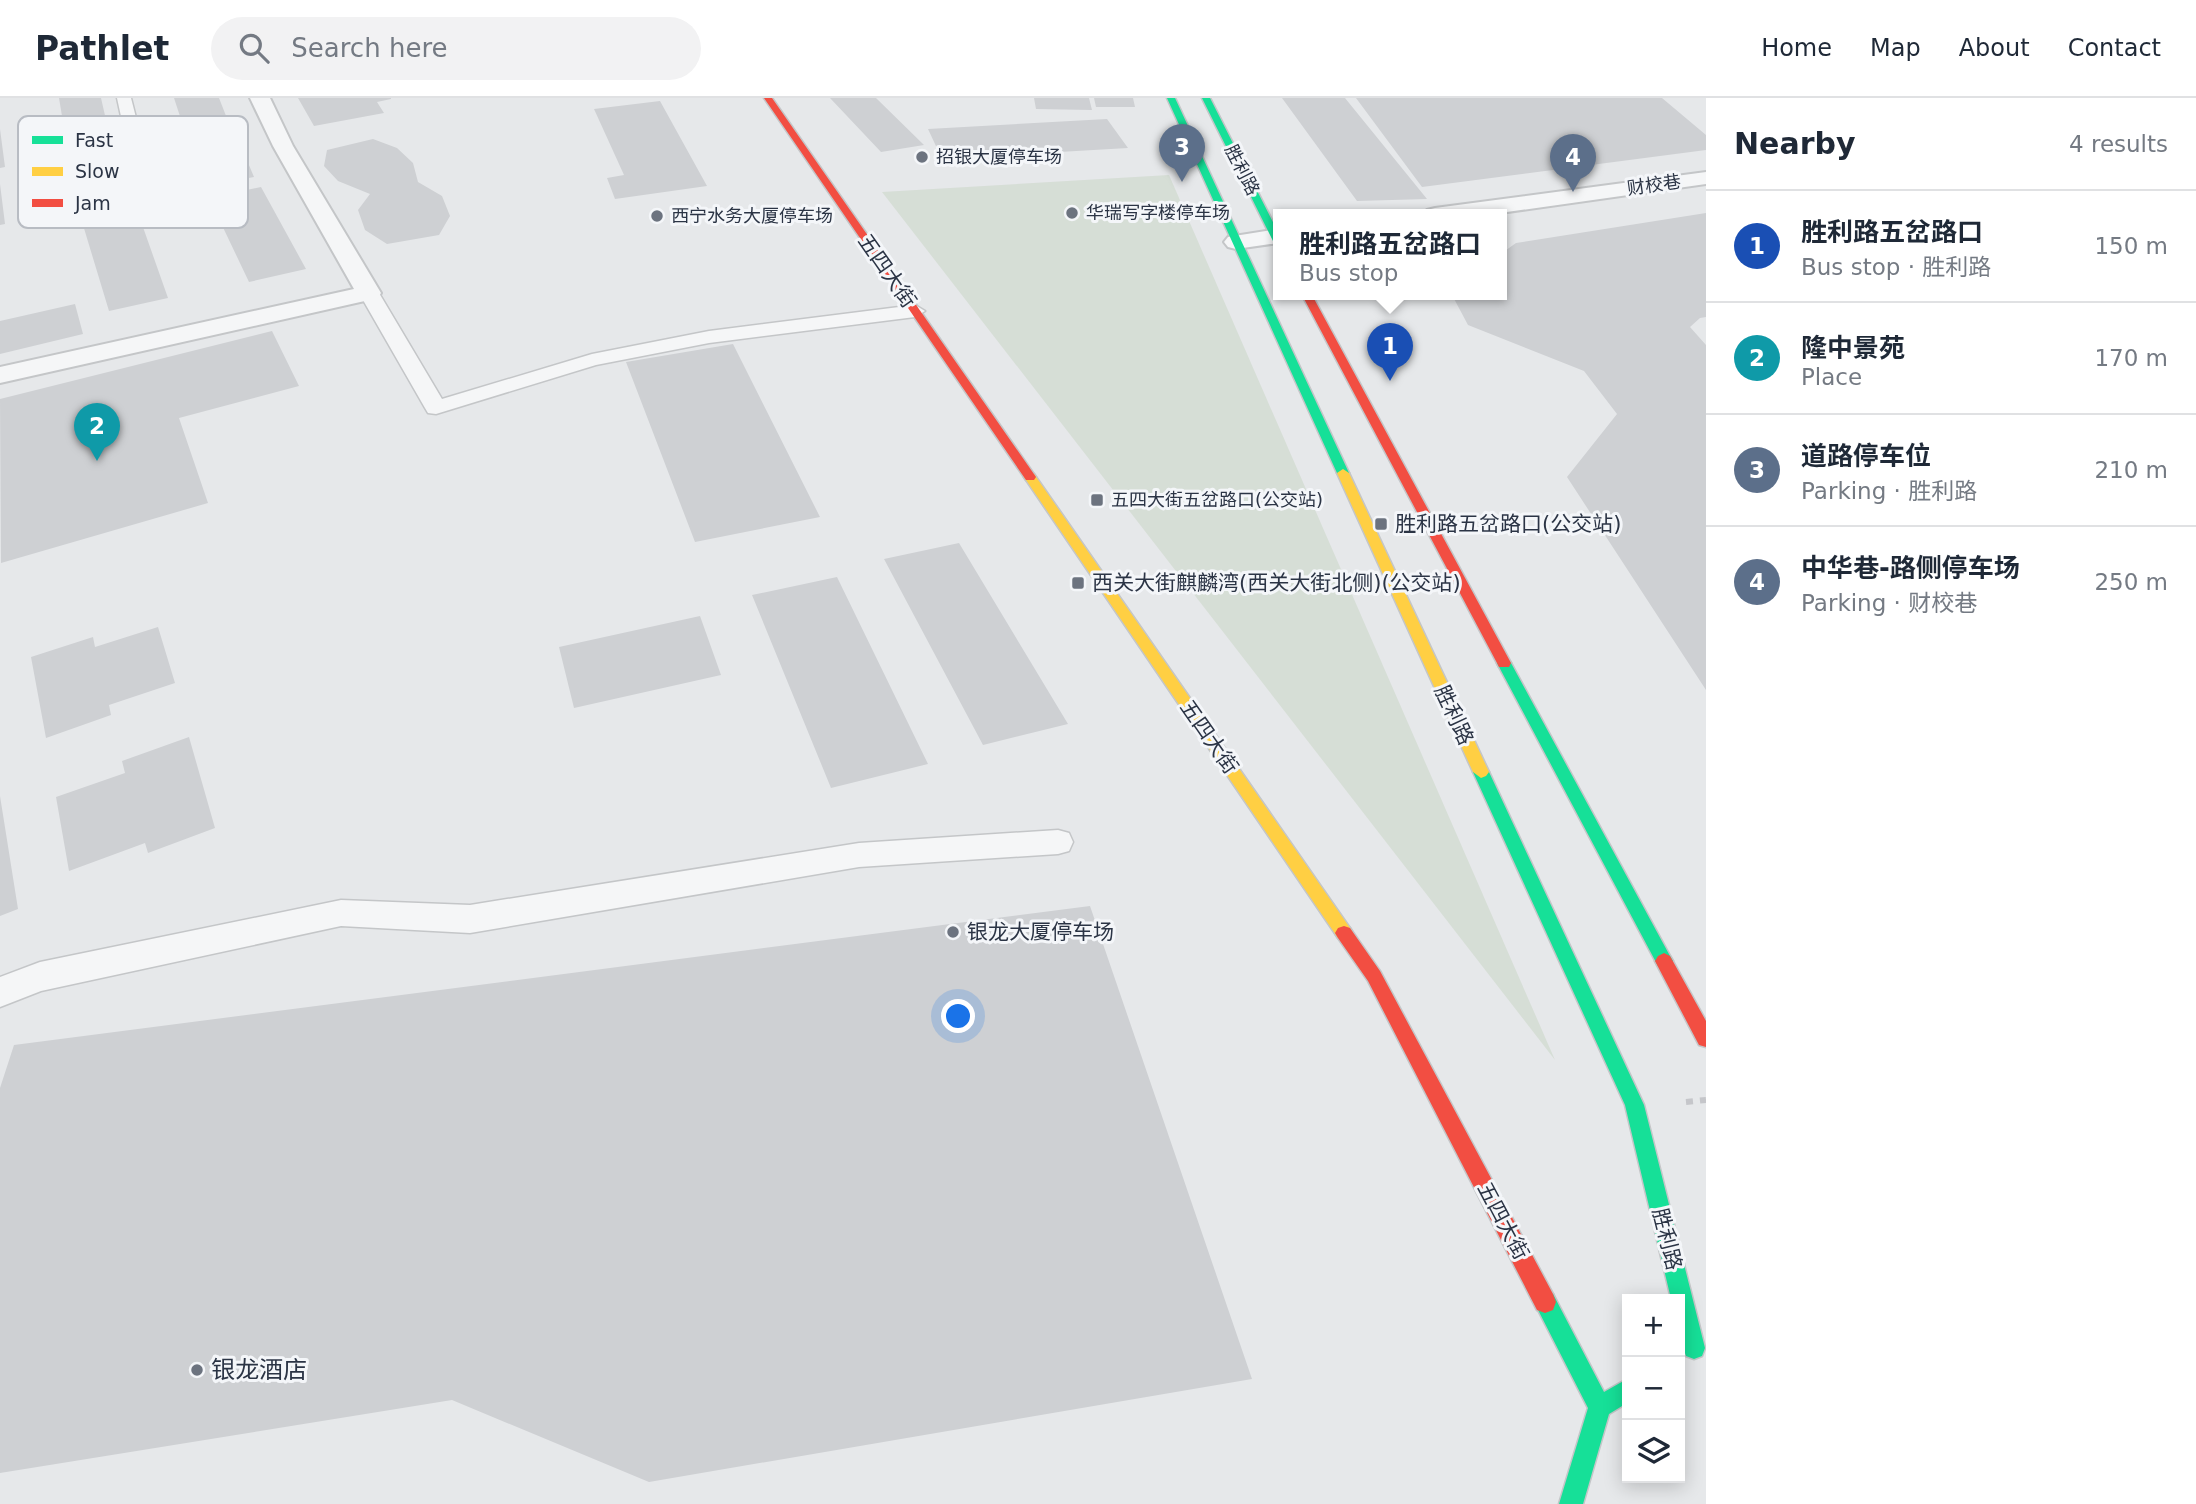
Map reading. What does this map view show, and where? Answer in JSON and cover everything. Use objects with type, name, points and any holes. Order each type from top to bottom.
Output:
[{"type":"main road","name":"五四大街","points":[[768,98],[1374,976],[1600,1407]]},
{"type":"main road","name":"胜利路","points":[[1171,98],[1634,1105],[1693,1351]]},
{"type":"main road","name":"胜利路","points":[[1206,98],[1273,230]]},
{"type":"main road","points":[[1310,300],[1706,1039]]},
{"type":"main road","points":[[1571,1504],[1600,1407],[1622,1393]]},
{"type":"street","points":[[0,375],[369,293],[283,146],[260,98]]},
{"type":"street","name":"财校巷","points":[[1479,209],[1706,178]]},
{"type":"street","points":[[1236,242],[1273,238]]},
{"type":"lane","points":[[124,98],[128,116]]},
{"type":"lane","points":[[369,293],[436,408],[592,360],[709,337],[915,311]]},
{"type":"lane","points":[[0,992],[40,977],[341,913],[470,919],[859,855],[1058,842]]},
{"type":"shaded area","points":[[1169,175],[1555,1060],[882,192]]},
{"type":"building","points":[[59,98],[101,98],[105,116],[62,116]]},
{"type":"building","points":[[174,98],[219,98],[226,116],[180,116]]},
{"type":"building","points":[[298,98],[391,99],[377,102],[384,113],[314,126]]},
{"type":"building","points":[[830,98],[876,98],[924,145],[881,152]]},
{"type":"building","points":[[1034,98],[1089,98],[1092,110],[1036,109]]},
{"type":"building","points":[[1094,98],[1133,98],[1135,107],[1096,107]]},
{"type":"building","points":[[1282,98],[1345,98],[1427,199],[1357,201]]},
{"type":"building","points":[[1356,98],[1662,98],[1706,135],[1706,150],[1422,187]]},
{"type":"building","points":[[660,101],[707,186],[615,199],[607,178],[624,175],[594,109]]},
{"type":"building","points":[[1107,119],[1128,148],[942,159],[928,129]]},
{"type":"building","points":[[0,129],[5,167],[0,168]]},
{"type":"building","points":[[373,139],[397,148],[413,163],[418,182],[442,196],[450,216],[439,235],[387,244],[365,230],[358,210],[370,194],[338,181],[324,166],[327,150]]},
{"type":"building","points":[[248,163],[254,177],[248,178]]},
{"type":"building","points":[[0,184],[5,224],[0,225]]},
{"type":"building","points":[[261,187],[306,269],[249,282],[223,228],[248,228],[248,190]]},
{"type":"building","points":[[1706,213],[1706,317],[1700,318],[1690,327],[1706,345],[1706,690],[1567,477],[1617,414],[1584,371],[1468,325],[1455,300],[1507,300],[1507,249],[1516,243]]},
{"type":"building","points":[[84,228],[143,228],[168,298],[109,311]]},
{"type":"building","points":[[75,304],[83,334],[0,354],[0,321]]},
{"type":"building","points":[[272,331],[299,386],[179,418],[208,503],[1,563],[0,399]]},
{"type":"building","points":[[733,344],[820,517],[695,542],[626,362]]},
{"type":"building","points":[[959,543],[1068,724],[983,745],[884,559]]},
{"type":"building","points":[[837,577],[928,764],[831,788],[752,595]]},
{"type":"building","points":[[700,616],[721,675],[574,708],[559,647]]},
{"type":"building","points":[[158,627],[175,683],[109,705],[111,715],[46,738],[31,657],[93,637],[95,647]]},
{"type":"building","points":[[189,737],[215,828],[148,853],[145,843],[69,871],[56,797],[125,773],[122,761]]},
{"type":"building","points":[[0,796],[18,909],[0,916]]},
{"type":"building","points":[[1090,906],[1252,1379],[649,1482],[452,1400],[0,1473],[0,1088],[14,1045]]},
{"type":"traffic: fast","points":[[1171,98],[1343,473]]},
{"type":"traffic: fast","points":[[1206,98],[1273,231]]},
{"type":"traffic: fast","points":[[1504,663],[1664,961]]},
{"type":"traffic: fast","points":[[1481,772],[1634,1105],[1694,1348]]},
{"type":"traffic: fast","points":[[1545,1302],[1600,1407]]},
{"type":"traffic: fast","points":[[1571,1504],[1600,1407],[1622,1393]]},
{"type":"traffic: slow","points":[[1343,473],[1481,772]]},
{"type":"traffic: slow","points":[[1030,477],[1344,933]]},
{"type":"traffic: jam","points":[[768,98],[1030,477]]},
{"type":"traffic: jam","points":[[1310,300],[1504,663]]},
{"type":"traffic: jam","points":[[1344,933],[1374,976],[1545,1302]]},
{"type":"traffic: jam","points":[[1664,961],[1706,1039]]},
{"type":"place","name":"招银大厦停车场","points":[[922,157]]},
{"type":"place","name":"道路停车位","points":[[1182,182]]},
{"type":"place","name":"中华巷-路侧停车场","points":[[1573,192]]},
{"type":"place","name":"华瑞写字楼停车场","points":[[1072,213]]},
{"type":"place","name":"西宁水务大厦停车场","points":[[657,216]]},
{"type":"place","name":"胜利路五岔路口","points":[[1390,381]]},
{"type":"place","name":"隆中景苑","points":[[97,461]]},
{"type":"place","name":"五四大街五岔路口(公交站)","points":[[1097,500]]},
{"type":"place","name":"胜利路五岔路口(公交站)","points":[[1381,524]]},
{"type":"place","name":"西关大街麒麟湾(西关大街北侧)(公交站)","points":[[1078,583]]},
{"type":"place","name":"银龙大厦停车场","points":[[953,932]]},
{"type":"place","name":"银龙酒店","points":[[197,1370]]}]
